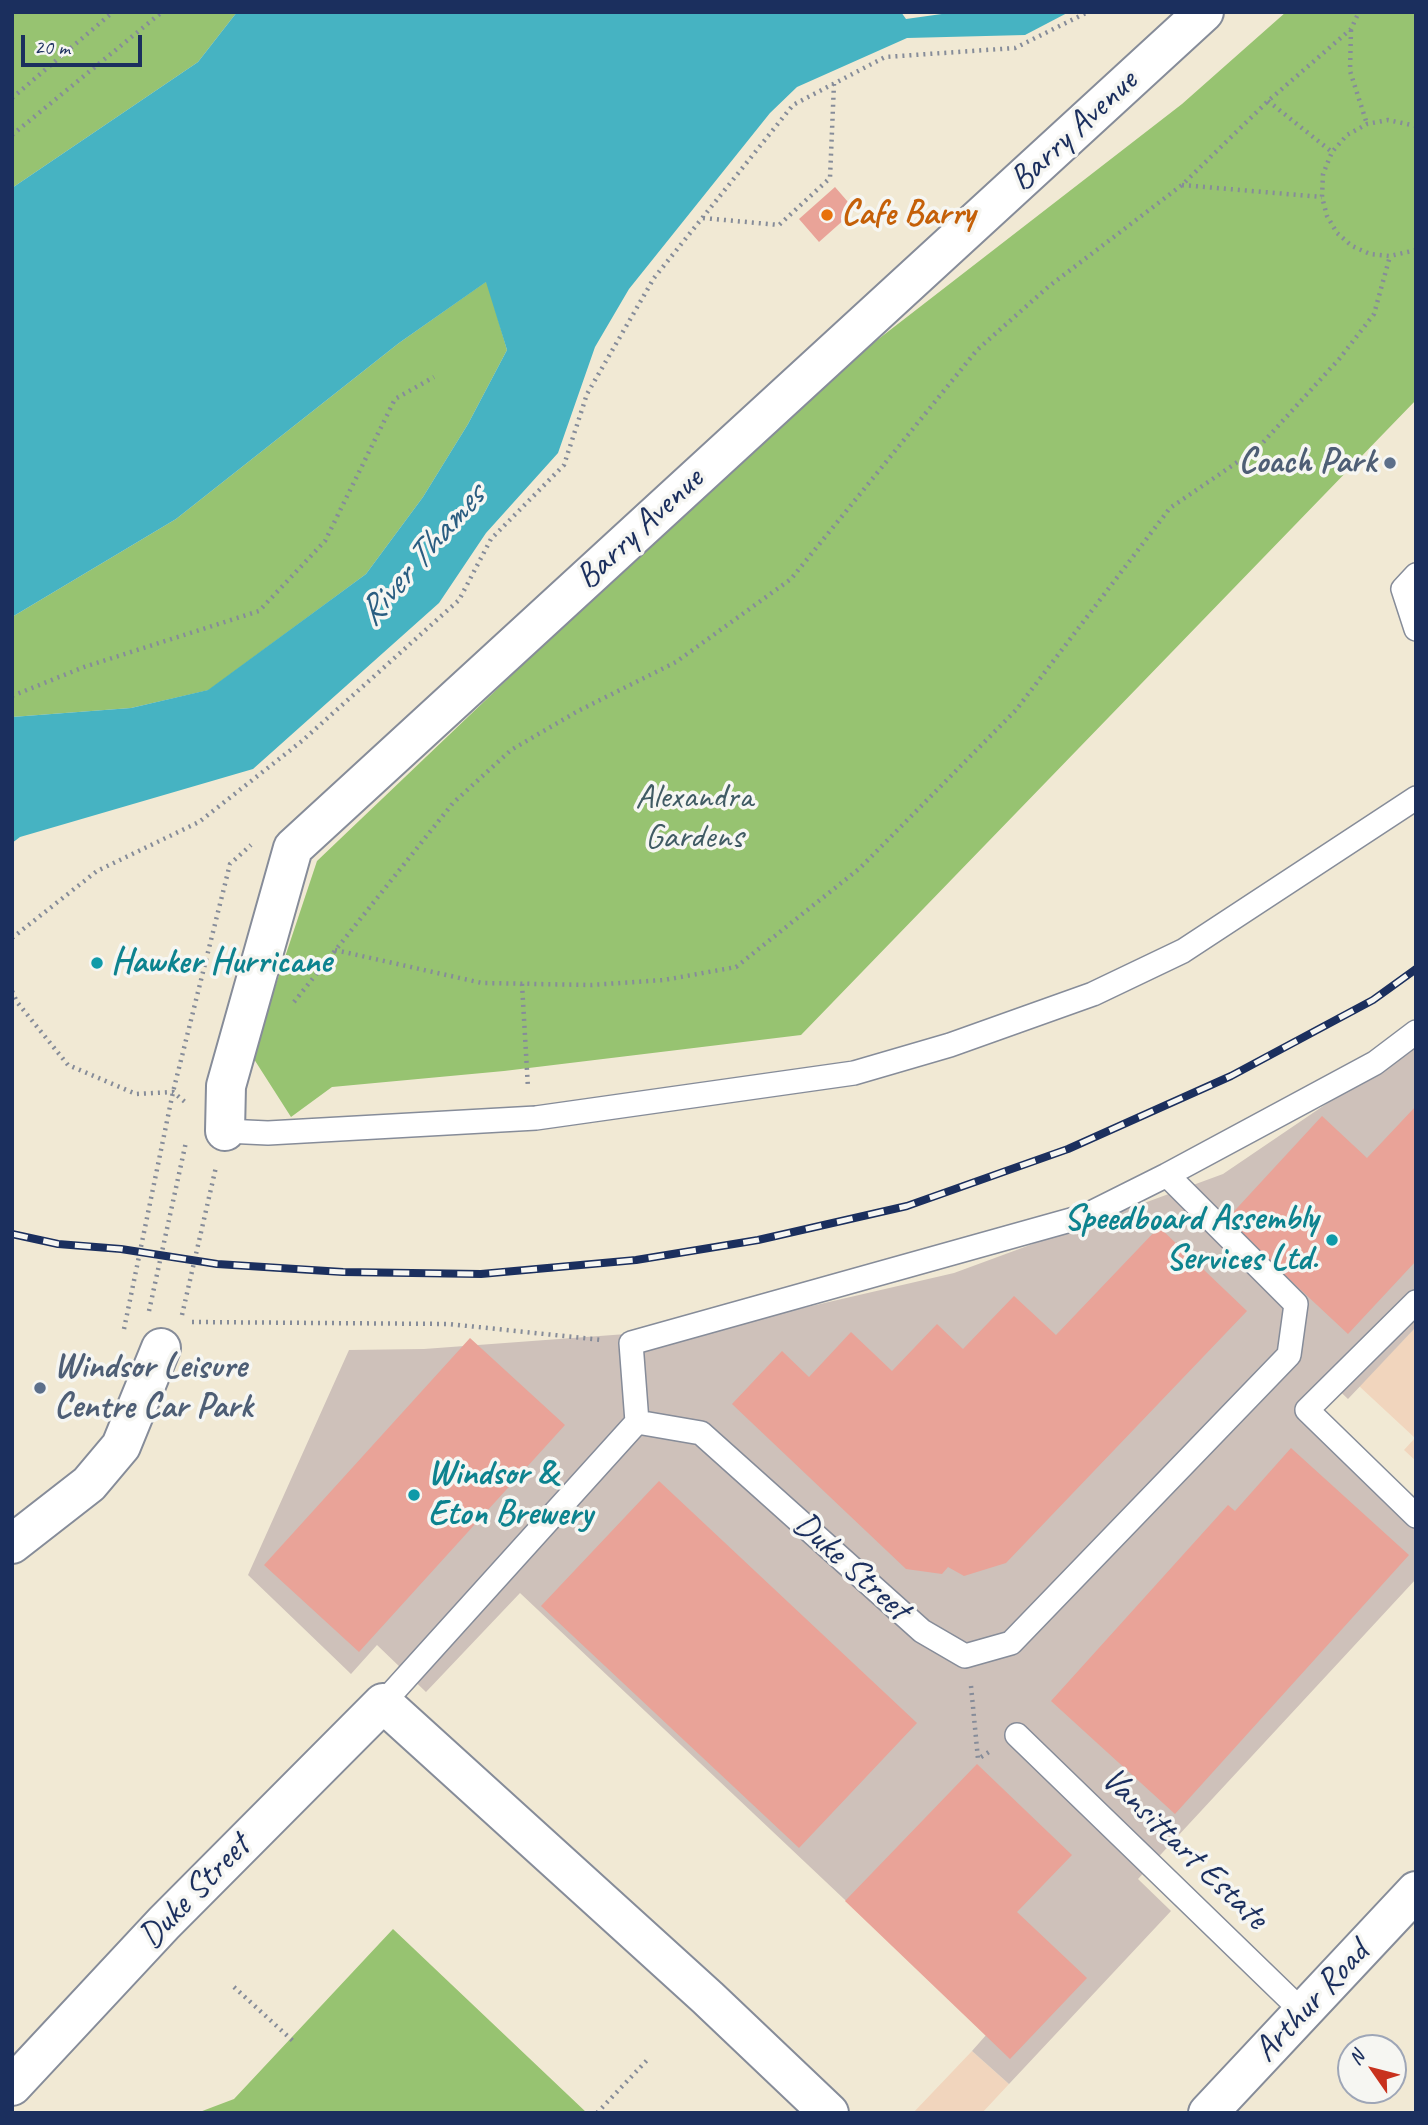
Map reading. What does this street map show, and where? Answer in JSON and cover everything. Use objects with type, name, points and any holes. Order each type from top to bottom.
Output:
[{"type":"street","name":"Barry Avenue","points":[[206,1133],[226,1086],[293,848],[1204,12]]},
{"type":"street","points":[[12,1544],[97,1475],[121,1446],[144,1389],[171,1335]]},
{"type":"street","points":[[383,1703],[708,1997],[828,2113]]},
{"type":"street","name":"Duke Street","points":[[12,2086],[164,1923],[383,1703]]},
{"type":"street","name":"Arthur Road","points":[[1208,2113],[1416,1891]]},
{"type":"lane","points":[[1416,575],[1403,589],[1416,629]]},
{"type":"lane","points":[[206,1133],[268,1133],[531,1118],[854,1073],[950,1045],[1093,994],[1183,951],[1416,798]]},
{"type":"lane","points":[[636,1422],[631,1343],[1085,1216],[1375,1063],[1416,1032]]},
{"type":"lane","points":[[968,1654],[1011,1643],[1289,1355],[1296,1304],[1167,1175]]},
{"type":"lane","points":[[1416,1302],[1307,1410],[1416,1516]]},
{"type":"lane","name":"Duke Street","points":[[383,1703],[636,1422],[701,1433],[922,1631],[965,1656],[968,1654]]},
{"type":"lane","name":"Vansittart Estate","points":[[1017,1735],[1303,2012]]},
{"type":"path","points":[[12,97],[113,12]]},
{"type":"path","points":[[12,135],[162,12]]},
{"type":"path","points":[[12,938],[97,871],[199,822],[302,741],[459,600],[491,539],[564,465],[587,394],[654,278],[793,105],[885,57],[1015,48],[1088,12]]},
{"type":"path","points":[[1359,12],[1352,29],[1350,71],[1367,124]]},
{"type":"path","points":[[293,1002],[453,803],[511,750],[578,711],[676,662],[791,579],[977,350],[1048,287],[1182,185],[1268,101],[1352,29]]},
{"type":"path","points":[[702,218],[779,225],[830,178],[834,84]]},
{"type":"path","points":[[1268,101],[1332,152]]},
{"type":"path","points":[[1416,126],[1388,120],[1367,124],[1347,135],[1332,152],[1323,174],[1322,197],[1327,216],[1345,239],[1370,254],[1390,257],[1416,250]]},
{"type":"path","points":[[1182,185],[1322,197]]},
{"type":"path","points":[[335,950],[482,983],[590,985],[652,981],[736,967],[860,868],[1016,710],[1115,585],[1170,508],[1258,448],[1340,358],[1374,314],[1390,257]]},
{"type":"path","points":[[12,696],[84,667],[259,611],[326,541],[395,399],[434,377]]},
{"type":"path","points":[[522,984],[531,1118]]},
{"type":"path","points":[[12,991],[17,1002],[68,1065],[136,1094],[173,1092],[124,1329],[144,1389]]},
{"type":"path","points":[[171,1335],[206,1133]]},
{"type":"path","points":[[206,1133],[148,1315],[171,1335],[449,1324],[631,1343]]},
{"type":"path","points":[[968,1654],[978,1759],[1017,1735]]},
{"type":"path","points":[[234,1987],[293,2041]]},
{"type":"path","points":[[597,2113],[649,2058]]},
{"type":"shaded area","points":[[1416,1043],[1416,1327],[1348,1399],[1327,1379],[1303,1409],[1416,1516],[1416,1579],[1138,1879],[1171,1911],[1009,2084],[972,2051],[987,2034],[520,1593],[426,1692],[377,1645],[351,1674],[248,1575],[349,1350],[424,1349],[721,1327],[954,1273],[1223,1174]]},
{"type":"shaded area","points":[[1416,1327],[1416,1461],[1404,1450],[1415,1438],[1359,1386]]},
{"type":"shaded area","points":[[972,2051],[1009,2084],[982,2113],[913,2113]]},
{"type":"green space","points":[[12,12],[237,12],[198,62],[12,188]]},
{"type":"green space","name":"Alexandra Gardens","points":[[1286,12],[1416,12],[1416,400],[801,1035],[504,1071],[332,1087],[291,1117],[252,1056],[317,861],[801,399],[1182,104]]},
{"type":"green space","points":[[487,281],[507,350],[468,424],[423,497],[366,574],[209,690],[131,708],[12,717],[12,617],[176,519],[399,343]]},
{"type":"green space","points":[[393,1929],[587,2113],[197,2113],[234,2099]]},
{"type":"water","name":"River Thames","points":[[237,12],[901,12],[906,19],[956,12],[1069,12],[1025,35],[907,38],[797,87],[770,113],[629,289],[595,347],[558,453],[486,533],[439,603],[253,769],[20,837],[12,843],[12,717],[131,708],[208,690],[366,574],[423,497],[468,424],[507,350],[486,282],[399,343],[176,519],[12,617],[12,188],[198,62]]},
{"type":"building","name":"Cafe Barry","points":[[835,187],[855,210],[819,242],[799,219]]},
{"type":"building","name":"Speedboard Assembly Services Ltd.","points":[[1416,1106],[1416,1261],[1348,1334],[1226,1220],[1322,1116],[1367,1158]]},
{"type":"building","points":[[1159,1227],[1247,1311],[1006,1563],[964,1576],[948,1567],[942,1574],[906,1569],[732,1404],[782,1351],[809,1377],[851,1332],[892,1371],[937,1324],[963,1349],[1014,1296],[1056,1335]]},
{"type":"building","name":"Windsor & Eton Brewery","points":[[470,1338],[565,1425],[359,1652],[264,1565]]},
{"type":"building","points":[[1291,1448],[1409,1555],[1175,1814],[1051,1701],[1228,1505],[1235,1511]]},
{"type":"building","points":[[659,1481],[917,1723],[799,1848],[541,1606]]},
{"type":"building","points":[[977,1764],[1072,1855],[1017,1912],[1087,1978],[1010,2059],[845,1901]]},
{"type":"railway","points":[[12,1234],[58,1244],[121,1249],[217,1264],[343,1272],[481,1274],[636,1260],[758,1240],[907,1206],[1068,1149],[1231,1076],[1373,1000],[1416,969]]},
{"type":"place","name":"Cafe Barry","points":[[827,215]]},
{"type":"place","name":"Coach Park","points":[[1390,463]]},
{"type":"place","name":"Hawker Hurricane","points":[[97,963]]},
{"type":"place","name":"Speedboard Assembly Services Ltd.","points":[[1332,1240]]},
{"type":"place","name":"Windsor Leisure Centre Car Park","points":[[40,1388]]},
{"type":"place","name":"Windsor & Eton Brewery","points":[[414,1495]]}]
